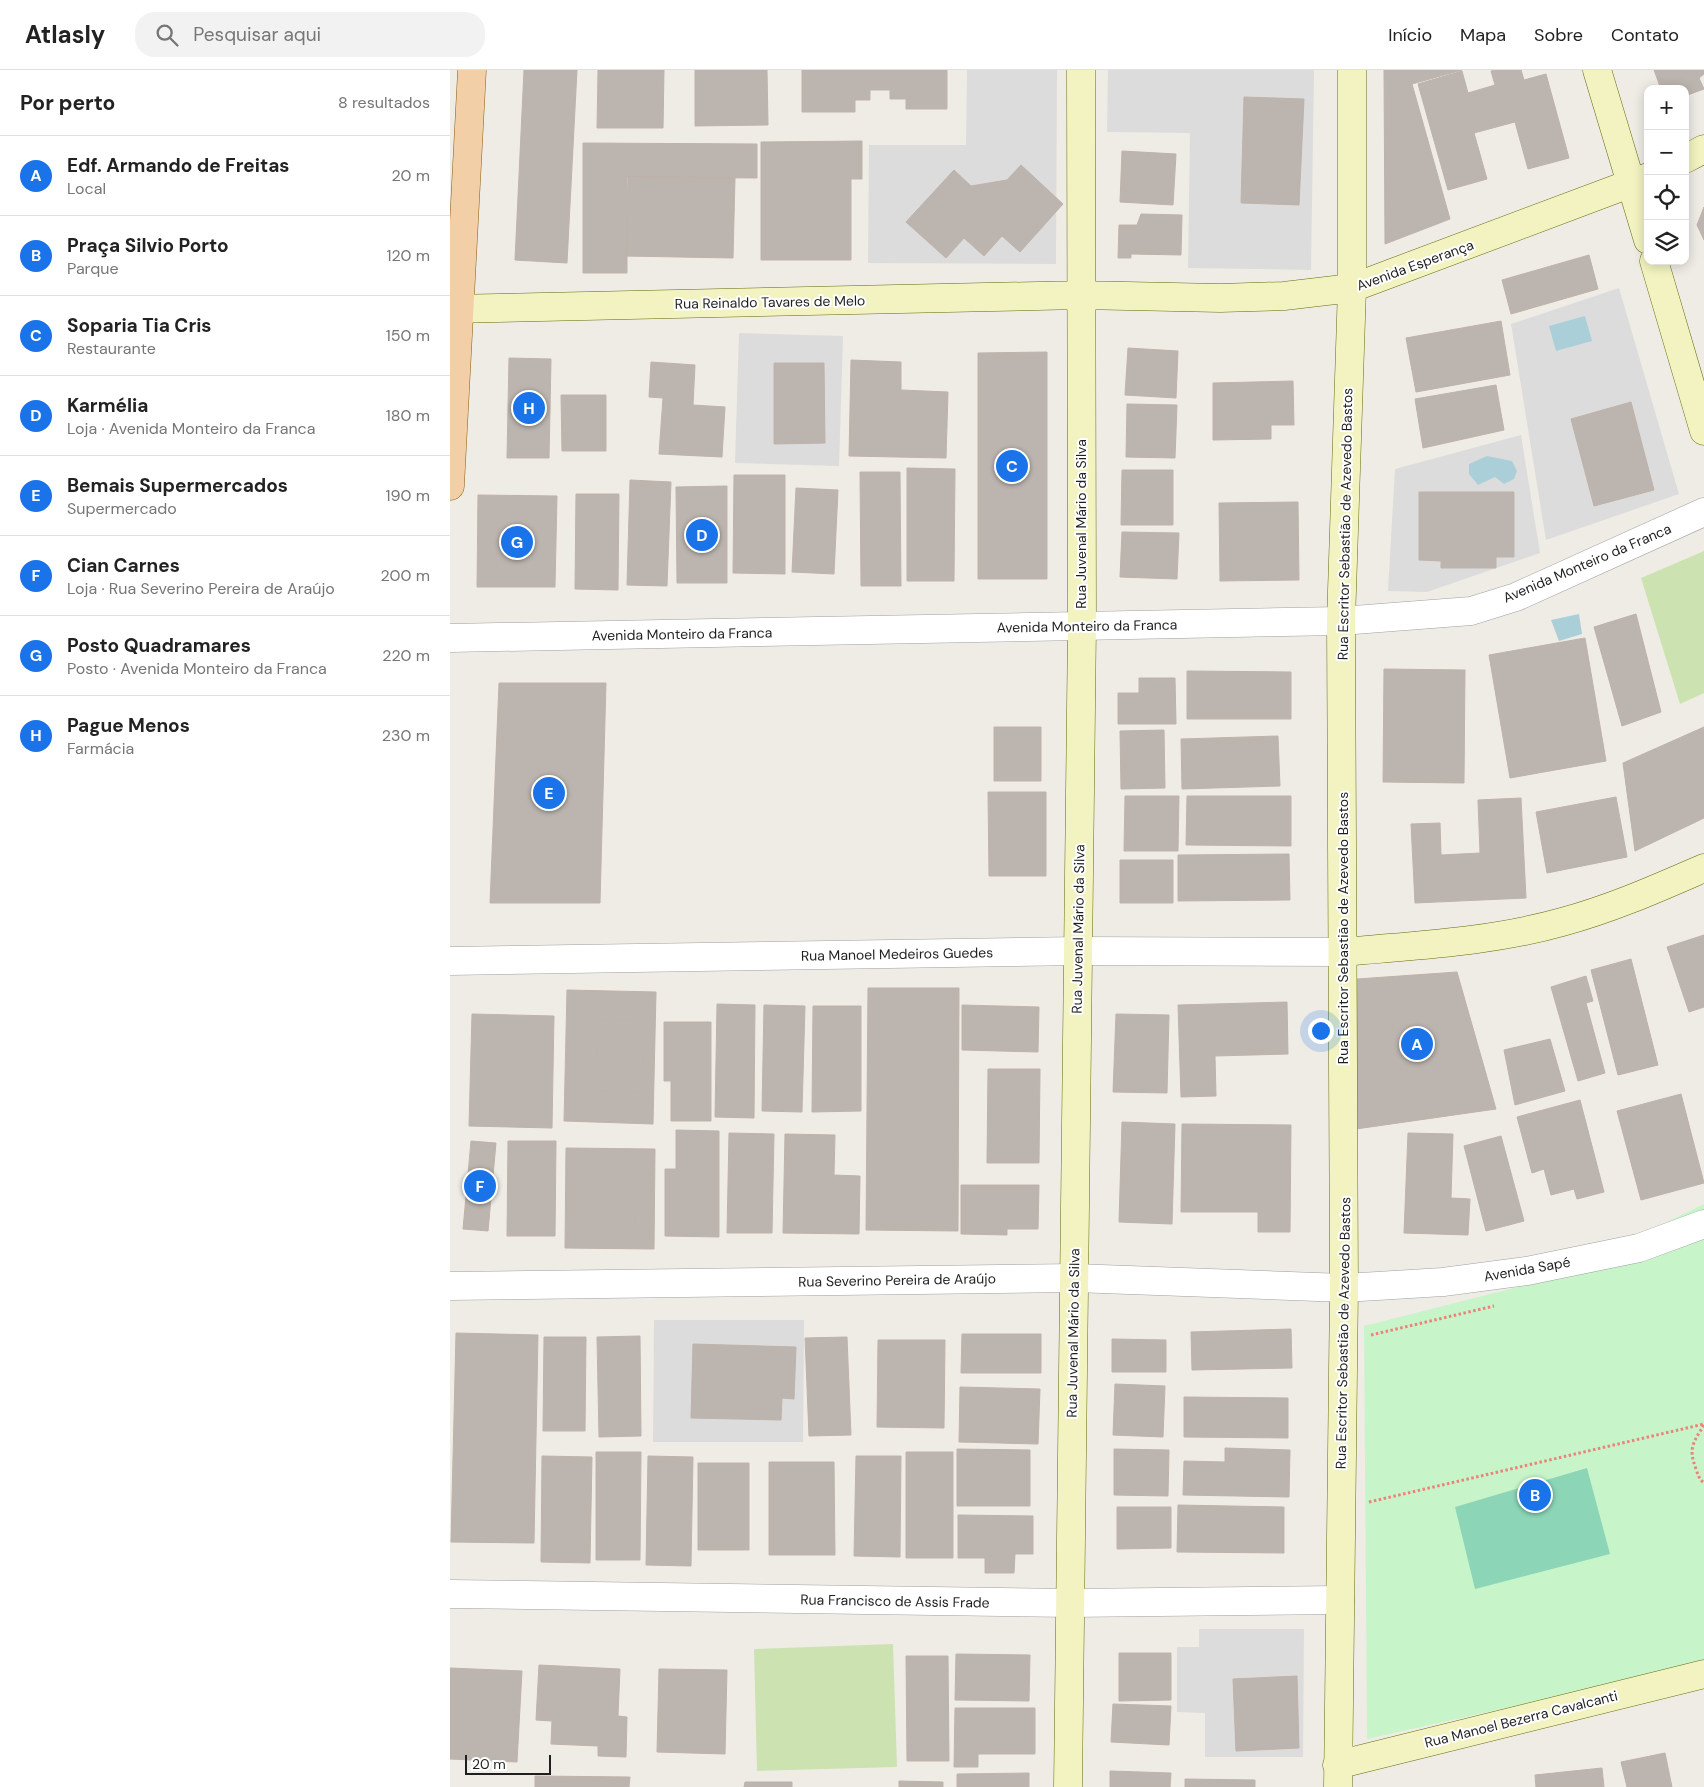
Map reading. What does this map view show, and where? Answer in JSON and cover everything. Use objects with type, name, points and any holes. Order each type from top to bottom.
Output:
[{"type":"main road","points":[[450,486],[455,309],[472,70]]},
{"type":"main road","name":"Rua Juvenal Mário da Silva","points":[[1068,1787],[1082,626],[1081,70]]},
{"type":"main road","name":"Rua Escritor Sebastião de Azevedo Bastos","points":[[1337,1776],[1344,1288],[1342,621],[1352,288],[1352,70]]},
{"type":"main road","points":[[1598,70],[1640,181],[1645,220]]},
{"type":"main road","points":[[1689,157],[1704,150]]},
{"type":"main road","name":"Avenida Esperança","points":[[1080,295],[1220,298],[1284,296],[1352,288],[1640,181]]},
{"type":"main road","points":[[1655,265],[1704,431]]},
{"type":"main road","name":"Rua Reinaldo Tavares de Melo","points":[[455,309],[1080,295]]},
{"type":"main road","points":[[1344,952],[1487,938],[1562,922],[1635,898],[1704,868]]},
{"type":"main road","name":"Rua Manoel Bezerra Cavalcanti","points":[[1337,1776],[1704,1674]]},
{"type":"street","name":"Avenida Monteiro da Franca","points":[[450,638],[1342,621],[1471,611],[1516,597],[1704,512]]},
{"type":"street","name":"Rua Manoel Medeiros Guedes","points":[[450,961],[1078,951],[1344,952]]},
{"type":"street","name":"Avenida Sapé","points":[[1344,1288],[1442,1282],[1527,1272],[1639,1248],[1704,1224]]},
{"type":"street","name":"Rua Severino Pereira de Araújo","points":[[450,1286],[1074,1278],[1344,1288]]},
{"type":"street","name":"Rua Francisco de Assis Frade","points":[[450,1594],[1070,1603],[1340,1600]]},
{"type":"path","points":[[1364,1336],[1498,1305]]},
{"type":"path","points":[[1704,1424],[1695,1440],[1690,1455],[1700,1480],[1704,1483]]},
{"type":"path","points":[[1362,1504],[1704,1424]]},
{"type":"shaded area","points":[[967,70],[1057,70],[1056,264],[868,263],[869,145],[966,145]]},
{"type":"shaded area","points":[[1108,70],[1314,70],[1311,270],[1188,268],[1190,133],[1107,132]]},
{"type":"shaded area","points":[[1619,288],[1679,494],[1546,540],[1511,324]]},
{"type":"shaded area","points":[[739,333],[843,336],[839,466],[735,463]]},
{"type":"shaded area","points":[[1521,435],[1540,553],[1427,592],[1388,591],[1395,469]]},
{"type":"shaded area","points":[[654,1320],[804,1320],[803,1442],[653,1442]]},
{"type":"shaded area","points":[[1199,1629],[1304,1629],[1303,1757],[1205,1757],[1205,1713],[1177,1712],[1177,1647],[1199,1647]]},
{"type":"green space","points":[[1704,551],[1704,693],[1680,704],[1641,578]]},
{"type":"green space","points":[[1704,1204],[1704,1664],[1367,1739],[1364,1326],[1550,1279]]},
{"type":"green space","points":[[1587,1468],[1610,1554],[1475,1589],[1455,1507]]},
{"type":"green space","points":[[893,1644],[897,1767],[757,1771],[754,1649]]},
{"type":"water","points":[[1585,316],[1592,341],[1556,351],[1549,326]]},
{"type":"water","points":[[1487,456],[1512,461],[1517,471],[1514,479],[1504,484],[1495,477],[1478,485],[1469,474],[1469,464]]},
{"type":"water","points":[[1579,614],[1582,634],[1559,641],[1551,620]]},
{"type":"building","points":[[524,70],[577,70],[567,263],[515,260]]},
{"type":"building","points":[[598,70],[664,70],[663,128],[597,128]]},
{"type":"building","points":[[695,70],[767,70],[768,125],[695,126]]},
{"type":"building","points":[[802,70],[947,70],[947,109],[906,109],[906,99],[890,99],[890,90],[870,90],[870,100],[855,100],[855,112],[802,112]]},
{"type":"building","points":[[1384,70],[1462,70],[1412,84],[1450,219],[1385,244]]},
{"type":"building","points":[[1521,70],[1524,80],[1546,74],[1569,158],[1528,169],[1515,122],[1474,133],[1487,179],[1448,190],[1418,84],[1462,71],[1468,93],[1495,85],[1491,71]]},
{"type":"building","points":[[1654,70],[1704,70],[1704,74],[1699,78],[1704,89],[1689,95],[1689,85],[1660,85]]},
{"type":"building","points":[[1244,97],[1304,99],[1299,205],[1241,203]]},
{"type":"building","points":[[862,141],[862,179],[851,179],[851,260],[761,260],[761,142]]},
{"type":"building","points":[[583,143],[757,144],[757,178],[627,177],[627,273],[583,273]]},
{"type":"building","points":[[1122,151],[1176,154],[1173,205],[1120,202]]},
{"type":"building","points":[[1021,165],[1063,204],[1020,252],[1002,236],[984,256],[964,238],[946,258],[906,222],[954,170],[971,186],[1007,180]]},
{"type":"building","points":[[628,177],[735,178],[733,258],[626,256]]},
{"type":"building","points":[[1704,207],[1704,240],[1697,225]]},
{"type":"building","points":[[1141,214],[1182,215],[1181,255],[1131,254],[1131,258],[1118,258],[1119,225],[1137,225]]},
{"type":"building","points":[[1589,255],[1598,289],[1511,314],[1502,280]]},
{"type":"building","points":[[1501,321],[1510,375],[1416,392],[1406,338]]},
{"type":"building","points":[[1128,348],[1178,351],[1176,398],[1125,395]]},
{"type":"building","points":[[1047,352],[1047,579],[978,579],[978,353]]},
{"type":"building","points":[[509,358],[551,359],[549,458],[507,458]]},
{"type":"building","points":[[851,360],[901,362],[901,390],[948,392],[946,458],[849,456]]},
{"type":"building","points":[[651,362],[695,365],[693,405],[725,407],[722,457],[659,454],[663,398],[649,397]]},
{"type":"building","points":[[774,363],[824,363],[825,443],[774,444]]},
{"type":"building","points":[[1293,381],[1294,425],[1271,425],[1271,439],[1213,440],[1213,383]]},
{"type":"building","points":[[1496,385],[1504,430],[1423,448],[1415,399]]},
{"type":"building","points":[[561,395],[606,395],[606,451],[562,451]]},
{"type":"building","points":[[1631,402],[1654,490],[1594,506],[1571,419]]},
{"type":"building","points":[[1127,404],[1177,405],[1175,458],[1126,457]]},
{"type":"building","points":[[907,468],[955,469],[954,581],[907,581]]},
{"type":"building","points":[[1122,470],[1173,470],[1173,525],[1121,525]]},
{"type":"building","points":[[860,472],[900,472],[901,586],[861,586]]},
{"type":"building","points":[[734,475],[785,475],[785,574],[733,573]]},
{"type":"building","points":[[630,480],[671,482],[667,586],[627,585]]},
{"type":"building","points":[[727,486],[727,583],[677,583],[676,487]]},
{"type":"building","points":[[796,488],[838,490],[834,574],[792,572]]},
{"type":"building","points":[[1419,492],[1514,492],[1514,557],[1496,557],[1496,568],[1441,568],[1441,561],[1419,560]]},
{"type":"building","points":[[576,494],[619,494],[618,590],[575,589]]},
{"type":"building","points":[[478,495],[557,496],[555,587],[477,587]]},
{"type":"building","points":[[1298,502],[1299,580],[1220,581],[1219,503]]},
{"type":"building","points":[[1122,532],[1179,533],[1177,579],[1120,577]]},
{"type":"building","points":[[1636,614],[1661,712],[1622,726],[1594,627]]},
{"type":"building","points":[[1585,638],[1606,761],[1510,778],[1489,655]]},
{"type":"building","points":[[1384,669],[1465,670],[1464,783],[1383,782]]},
{"type":"building","points":[[1187,671],[1291,672],[1291,719],[1187,719]]},
{"type":"building","points":[[1139,678],[1175,678],[1176,724],[1118,724],[1118,693],[1139,693]]},
{"type":"building","points":[[499,683],[606,683],[600,903],[490,903]]},
{"type":"building","points":[[994,727],[1041,727],[1041,781],[994,781]]},
{"type":"building","points":[[1704,727],[1704,818],[1635,851],[1623,763]]},
{"type":"building","points":[[1164,730],[1165,788],[1121,789],[1120,731]]},
{"type":"building","points":[[1278,736],[1280,786],[1182,789],[1181,739]]},
{"type":"building","points":[[988,792],[1046,792],[1046,876],[989,876]]},
{"type":"building","points":[[1125,796],[1179,796],[1178,851],[1124,851]]},
{"type":"building","points":[[1187,796],[1291,796],[1291,846],[1186,845]]},
{"type":"building","points":[[1616,797],[1627,857],[1547,873],[1536,812]]},
{"type":"building","points":[[1521,798],[1526,898],[1415,903],[1411,824],[1440,823],[1441,855],[1480,853],[1478,800]]},
{"type":"building","points":[[1289,854],[1290,900],[1178,901],[1178,855]]},
{"type":"building","points":[[1120,860],[1173,860],[1173,903],[1120,903]]},
{"type":"building","points":[[1704,935],[1704,1007],[1689,1012],[1667,947]]},
{"type":"building","points":[[1631,959],[1658,1065],[1618,1075],[1591,970]]},
{"type":"building","points":[[1457,972],[1496,1109],[1356,1129],[1357,979]]},
{"type":"building","points":[[1586,976],[1593,1001],[1586,1003],[1605,1073],[1578,1081],[1551,987]]},
{"type":"building","points":[[868,988],[959,988],[958,1231],[866,1230]]},
{"type":"building","points":[[567,990],[656,992],[653,1124],[564,1121]]},
{"type":"building","points":[[1287,1002],[1288,1054],[1215,1056],[1216,1096],[1181,1097],[1178,1005]]},
{"type":"building","points":[[717,1004],[755,1005],[754,1118],[715,1117]]},
{"type":"building","points":[[764,1005],[805,1006],[802,1112],[762,1111]]},
{"type":"building","points":[[962,1005],[1039,1007],[1038,1052],[962,1050]]},
{"type":"building","points":[[813,1006],[861,1006],[861,1111],[812,1112]]},
{"type":"building","points":[[472,1014],[554,1016],[552,1128],[469,1126]]},
{"type":"building","points":[[1116,1014],[1169,1015],[1167,1093],[1113,1092]]},
{"type":"building","points":[[598,1019],[644,1021],[642,1092],[596,1091]]},
{"type":"building","points":[[664,1022],[711,1022],[711,1121],[671,1121],[671,1081],[664,1081]]},
{"type":"building","points":[[1550,1039],[1565,1091],[1515,1105],[1504,1050]]},
{"type":"building","points":[[988,1069],[1040,1069],[1039,1163],[987,1163]]},
{"type":"building","points":[[1681,1094],[1704,1183],[1641,1200],[1617,1111]]},
{"type":"building","points":[[1580,1100],[1604,1192],[1577,1199],[1574,1189],[1551,1195],[1544,1169],[1532,1173],[1517,1117]]},
{"type":"building","points":[[1122,1122],[1175,1124],[1172,1224],[1119,1222]]},
{"type":"building","points":[[1182,1124],[1291,1125],[1290,1232],[1258,1232],[1258,1212],[1181,1212]]},
{"type":"building","points":[[676,1130],[719,1131],[719,1237],[665,1236],[665,1169],[676,1169]]},
{"type":"building","points":[[729,1133],[774,1134],[772,1233],[727,1233]]},
{"type":"building","points":[[1408,1133],[1453,1134],[1451,1198],[1470,1199],[1468,1235],[1404,1233]]},
{"type":"building","points":[[785,1134],[835,1135],[834,1175],[860,1176],[859,1234],[783,1233]]},
{"type":"building","points":[[1501,1136],[1524,1221],[1486,1231],[1464,1146]]},
{"type":"building","points":[[471,1141],[496,1143],[488,1231],[463,1229]]},
{"type":"building","points":[[508,1141],[556,1141],[555,1236],[507,1236]]},
{"type":"building","points":[[566,1148],[655,1149],[654,1249],[565,1248]]},
{"type":"building","points":[[574,1162],[636,1162],[635,1226],[574,1226]]},
{"type":"building","points":[[961,1185],[1039,1185],[1038,1229],[1007,1229],[1007,1235],[961,1234]]},
{"type":"building","points":[[1291,1329],[1292,1368],[1192,1370],[1191,1332]]},
{"type":"building","points":[[456,1333],[538,1335],[534,1543],[451,1542]]},
{"type":"building","points":[[962,1334],[1041,1334],[1041,1373],[961,1373]]},
{"type":"building","points":[[640,1336],[641,1436],[599,1437],[597,1337]]},
{"type":"building","points":[[544,1337],[586,1337],[585,1431],[543,1431]]},
{"type":"building","points":[[847,1337],[851,1435],[809,1436],[805,1338]]},
{"type":"building","points":[[1112,1339],[1166,1340],[1166,1372],[1112,1372]]},
{"type":"building","points":[[878,1340],[945,1340],[944,1428],[877,1427]]},
{"type":"building","points":[[693,1344],[796,1347],[794,1399],[782,1398],[781,1420],[691,1418]]},
{"type":"building","points":[[1115,1384],[1165,1386],[1163,1437],[1113,1435]]},
{"type":"building","points":[[960,1387],[1040,1389],[1038,1444],[959,1442]]},
{"type":"building","points":[[1184,1397],[1288,1398],[1288,1438],[1184,1437]]},
{"type":"building","points":[[1225,1448],[1290,1450],[1289,1497],[1183,1495],[1184,1461],[1225,1462]]},
{"type":"building","points":[[957,1449],[1030,1450],[1030,1506],[957,1506]]},
{"type":"building","points":[[1114,1449],[1169,1450],[1168,1496],[1114,1495]]},
{"type":"building","points":[[596,1452],[641,1452],[640,1560],[596,1560]]},
{"type":"building","points":[[906,1452],[953,1452],[953,1558],[906,1558]]},
{"type":"building","points":[[542,1456],[592,1457],[590,1563],[541,1562]]},
{"type":"building","points":[[648,1456],[693,1457],[691,1566],[646,1565]]},
{"type":"building","points":[[856,1456],[901,1456],[900,1557],[854,1556]]},
{"type":"building","points":[[769,1462],[834,1462],[835,1555],[769,1555]]},
{"type":"building","points":[[698,1463],[749,1463],[749,1550],[698,1550]]},
{"type":"building","points":[[1178,1505],[1284,1507],[1284,1553],[1177,1552]]},
{"type":"building","points":[[1117,1507],[1171,1507],[1171,1548],[1117,1549]]},
{"type":"building","points":[[958,1515],[1033,1516],[1033,1554],[1015,1554],[1014,1573],[985,1573],[985,1558],[958,1558]]},
{"type":"building","points":[[1119,1653],[1171,1653],[1171,1700],[1119,1701]]},
{"type":"building","points":[[956,1654],[1030,1655],[1029,1701],[955,1700]]},
{"type":"building","points":[[906,1656],[948,1656],[949,1761],[907,1761]]},
{"type":"building","points":[[539,1665],[620,1669],[618,1716],[627,1717],[626,1757],[598,1756],[598,1746],[551,1744],[552,1721],[536,1720]]},
{"type":"building","points":[[450,1668],[522,1671],[517,1762],[450,1759]]},
{"type":"building","points":[[659,1669],[727,1670],[725,1754],[657,1752]]},
{"type":"building","points":[[1297,1676],[1299,1748],[1236,1751],[1233,1679]]},
{"type":"building","points":[[1113,1704],[1171,1706],[1169,1745],[1111,1742]]},
{"type":"building","points":[[955,1708],[1035,1708],[1035,1754],[978,1754],[978,1767],[954,1767]]},
{"type":"building","points":[[1665,1753],[1672,1787],[1627,1787],[1621,1762]]},
{"type":"building","points":[[1602,1768],[1604,1787],[1536,1787],[1535,1775]]},
{"type":"building","points":[[1110,1771],[1171,1773],[1170,1787],[1110,1787]]},
{"type":"building","points":[[1029,1773],[1029,1787],[957,1787],[957,1774]]},
{"type":"building","points":[[535,1776],[630,1777],[629,1787],[535,1787]]},
{"type":"building","points":[[1185,1779],[1255,1780],[1255,1787],[1185,1787]]},
{"type":"building","points":[[899,1781],[943,1782],[943,1787],[899,1787]]},
{"type":"building","points":[[745,1782],[792,1782],[792,1787],[744,1787]]},
{"type":"place","name":"Pague Menos","points":[[529,408]]},
{"type":"place","name":"Soparia Tia Cris","points":[[1012,466]]},
{"type":"place","name":"Karmélia","points":[[702,535]]},
{"type":"place","name":"Posto Quadramares","points":[[517,542]]},
{"type":"place","name":"Bemais Supermercados","points":[[549,793]]},
{"type":"place","name":"Edf. Armando de Freitas","points":[[1417,1044]]},
{"type":"place","name":"Cian Carnes","points":[[480,1186]]},
{"type":"place","name":"Praça Silvio Porto","points":[[1535,1495]]}]
